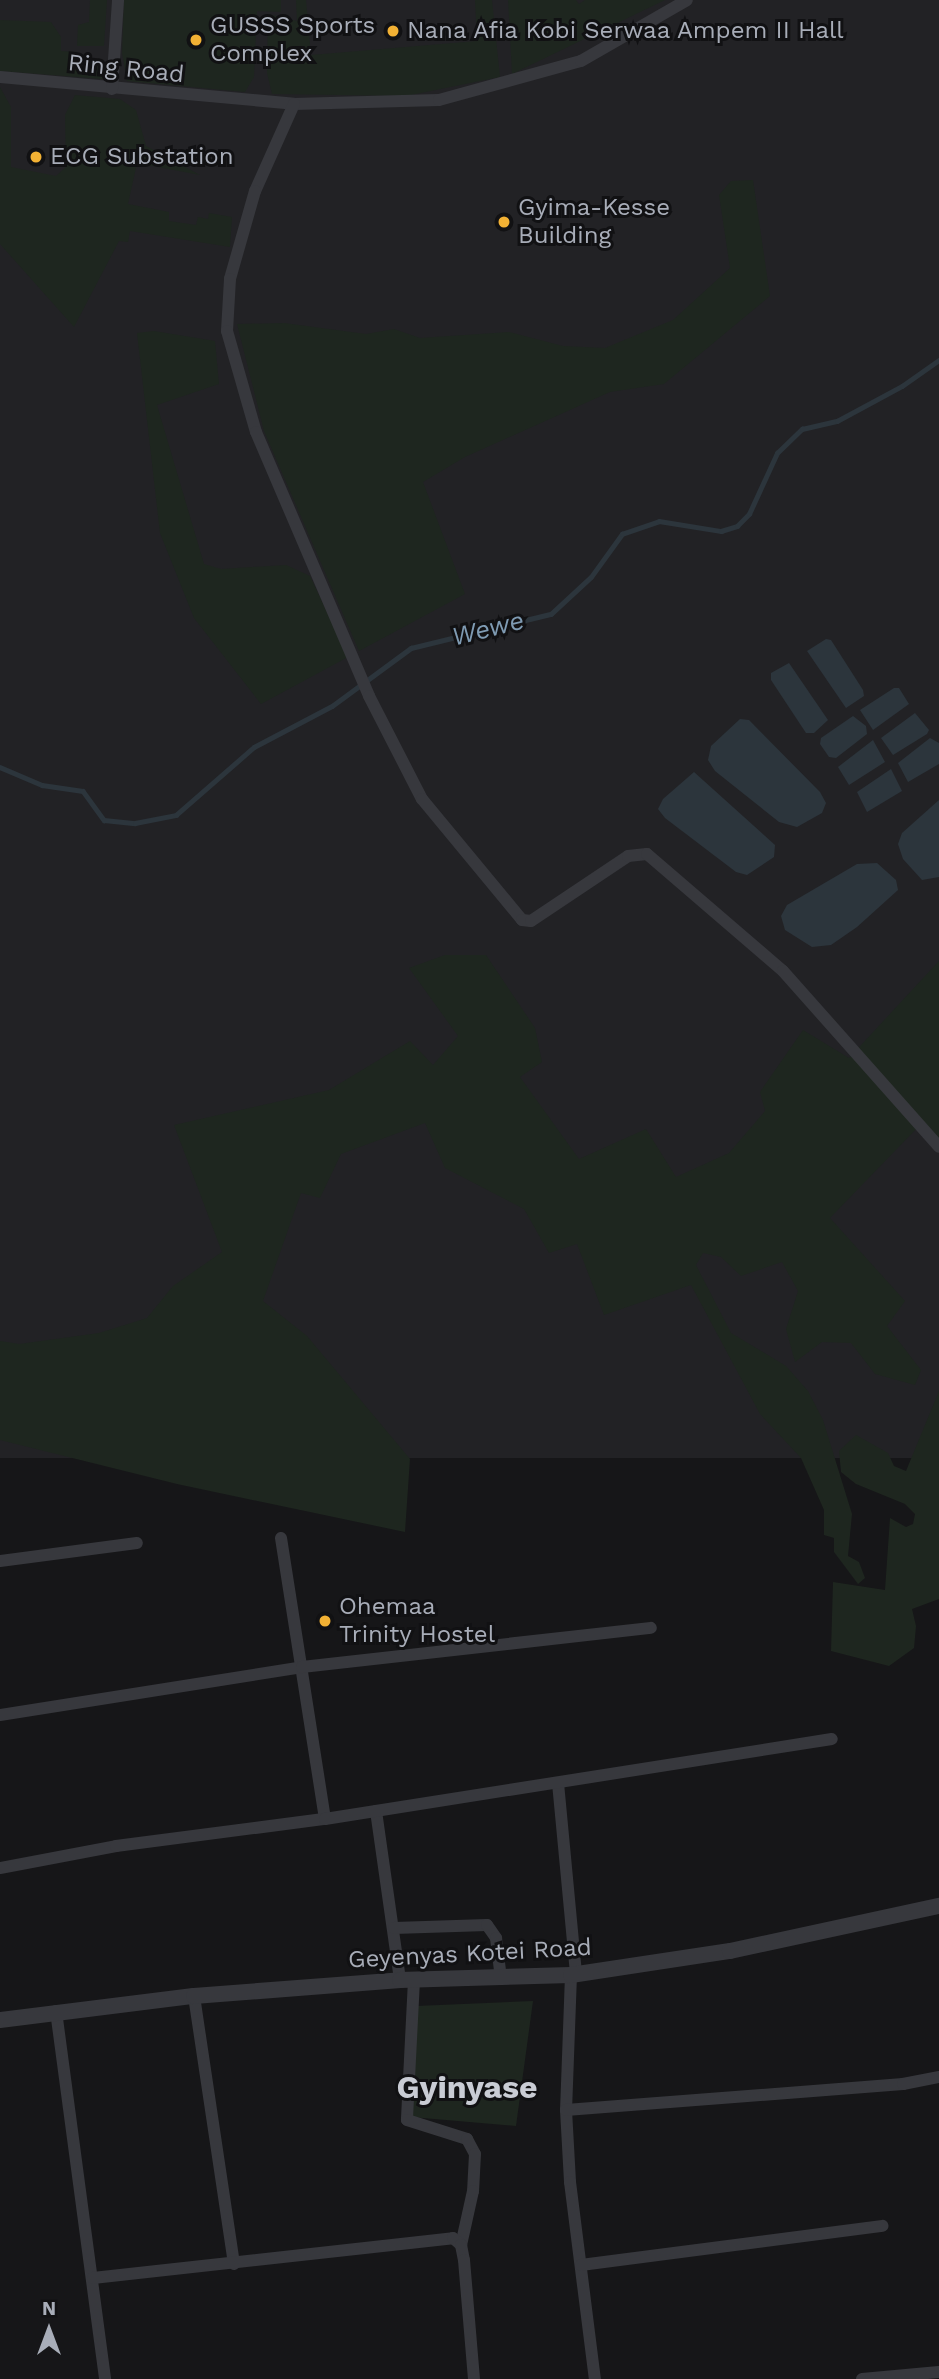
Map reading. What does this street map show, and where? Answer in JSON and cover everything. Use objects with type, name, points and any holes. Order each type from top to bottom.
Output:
[{"type":"street","points":[[112,89],[118,0]]},
{"type":"street","name":"Ring Road","points":[[0,77],[294,104],[400,104],[478,93],[581,61],[687,0]]},
{"type":"street","points":[[294,104],[255,191],[230,279],[227,331],[256,432],[369,696],[422,799],[515,916],[531,921],[628,856],[647,854],[783,971],[939,1147]]},
{"type":"street","points":[[281,1538],[325,1819]]},
{"type":"street","points":[[0,1561],[136,1543]]},
{"type":"street","points":[[0,1715],[302,1667],[651,1628]]},
{"type":"street","points":[[0,1868],[116,1846],[325,1819],[832,1739]]},
{"type":"street","points":[[558,1783],[573,1974],[566,2110],[595,2379]]},
{"type":"street","points":[[376,1811],[394,1928],[407,1980],[407,2120],[467,2139],[475,2154],[473,2191],[461,2245],[474,2379]]},
{"type":"street","name":"Geyenyas Kotei Road","points":[[0,2021],[56,2011],[194,1996],[407,1980],[573,1974],[730,1951],[939,1906]]},
{"type":"street","points":[[394,1928],[487,1925],[496,1938],[502,1977]]},
{"type":"street","points":[[194,1996],[234,2264]]},
{"type":"street","points":[[56,2011],[105,2379]]},
{"type":"street","points":[[566,2110],[903,2084],[939,2077]]},
{"type":"street","points":[[581,2265],[882,2226]]},
{"type":"street","points":[[93,2278],[234,2264],[435,2237],[453,2238],[461,2245]]},
{"type":"street","points":[[862,2379],[939,2372]]},
{"type":"shaded area","points":[[0,0],[939,0],[939,1458],[0,1458]]},
{"type":"shaded area","points":[[90,0],[107,0],[104,46],[77,46],[78,25],[89,22]]},
{"type":"shaded area","name":"GUSSS Sports Complex","points":[[124,0],[281,0],[281,12],[257,11],[254,77],[245,92],[127,81],[122,53]]},
{"type":"shaded area","points":[[296,0],[306,0],[311,55],[477,41],[475,0],[492,0],[500,77],[406,96],[272,94],[267,73],[268,14],[297,21]]},
{"type":"shaded area","points":[[508,0],[576,0],[579,4],[585,0],[665,0],[512,74]]},
{"type":"shaded area","points":[[0,20],[51,22],[61,37],[61,51],[77,52],[78,65],[104,67],[103,79],[0,71]]},
{"type":"shaded area","points":[[0,87],[11,107],[11,167],[56,176],[66,167],[65,115],[75,95],[120,99],[136,110],[146,146],[200,175],[137,163],[128,204],[169,212],[169,221],[196,225],[198,217],[208,219],[209,213],[232,217],[230,247],[130,231],[128,242],[119,241],[74,327],[0,244]]},
{"type":"shaded area","points":[[753,180],[770,296],[664,384],[610,392],[465,457],[423,482],[465,594],[359,651],[264,431],[237,324],[284,323],[366,334],[394,329],[420,338],[509,332],[563,346],[605,348],[673,320],[730,268],[719,195],[731,181]]},
{"type":"shaded area","points":[[154,331],[215,341],[219,384],[157,405],[204,564],[221,569],[286,565],[310,576],[348,657],[261,704],[194,618],[160,533],[137,333]]},
{"type":"shaded area","points":[[826,639],[831,640],[863,690],[864,696],[846,708],[807,651]]},
{"type":"shaded area","points":[[789,663],[828,720],[814,733],[806,733],[771,680],[771,673]]},
{"type":"shaded area","points":[[894,688],[899,688],[909,704],[873,730],[860,710]]},
{"type":"shaded area","points":[[915,713],[929,730],[927,734],[893,755],[881,738]]},
{"type":"shaded area","points":[[853,716],[866,726],[867,734],[836,758],[829,757],[820,744],[821,738]]},
{"type":"shaded area","points":[[740,719],[749,720],[820,792],[826,803],[822,813],[797,827],[779,822],[715,771],[708,760],[711,746]]},
{"type":"shaded area","points":[[930,738],[939,743],[939,764],[908,782],[898,763]]},
{"type":"shaded area","points":[[873,740],[885,762],[849,785],[838,767]]},
{"type":"shaded area","points":[[891,769],[902,791],[867,812],[857,792]]},
{"type":"shaded area","points":[[694,772],[775,845],[774,857],[747,875],[736,872],[665,818],[658,809],[663,799]]},
{"type":"shaded area","points":[[939,800],[939,877],[922,880],[903,859],[898,844],[902,833]]},
{"type":"shaded area","points":[[877,863],[896,880],[898,890],[857,927],[831,945],[812,947],[785,930],[781,916],[787,905],[857,864]]},
{"type":"shaded area","points":[[445,955],[486,955],[535,1028],[542,1062],[520,1077],[579,1159],[646,1129],[676,1177],[729,1153],[765,1111],[760,1092],[803,1030],[849,1058],[939,961],[939,1142],[922,1123],[830,1218],[905,1301],[887,1326],[921,1370],[915,1385],[875,1374],[851,1343],[822,1342],[795,1362],[786,1329],[798,1291],[782,1262],[741,1276],[721,1257],[703,1253],[696,1265],[731,1333],[786,1366],[808,1391],[823,1420],[852,1514],[848,1556],[859,1562],[865,1578],[858,1584],[834,1552],[834,1538],[824,1535],[824,1510],[801,1458],[760,1414],[691,1285],[604,1315],[577,1244],[549,1253],[524,1209],[445,1168],[425,1123],[341,1154],[320,1198],[301,1193],[263,1301],[307,1336],[410,1459],[405,1532],[177,1484],[0,1440],[0,1341],[19,1344],[99,1333],[147,1318],[173,1286],[222,1252],[174,1125],[329,1090],[410,1041],[433,1065],[458,1036],[409,968]]},
{"type":"shaded area","points":[[939,1391],[939,1599],[912,1609],[916,1626],[914,1648],[889,1666],[831,1651],[833,1582],[885,1590],[890,1518],[906,1527],[913,1524],[915,1514],[905,1504],[856,1484],[841,1472],[839,1451],[856,1435],[888,1453],[894,1466],[906,1471]]},
{"type":"shaded area","points":[[533,2001],[516,2126],[411,2117],[416,2006]]},
{"type":"waterway","name":"Wewe","points":[[0,767],[42,785],[83,791],[104,820],[135,823],[176,815],[254,747],[332,706],[411,648],[551,614],[591,577],[622,534],[659,521],[721,531],[737,526],[749,514],[777,453],[802,429],[837,421],[902,386],[939,360]]},
{"type":"place","name":"Nana Afia Kobi Serwaa Ampem II Hall","points":[[393,31]]},
{"type":"place","name":"GUSSS Sports Complex","points":[[196,40]]},
{"type":"place","name":"ECG Substation","points":[[36,157]]},
{"type":"place","name":"Gyima-Kesse Building","points":[[504,222]]},
{"type":"place","name":"Ohemaa Trinity Hostel","points":[[325,1621]]},
{"type":"district","name":"Gyinyase","points":[[467,2087]]}]
